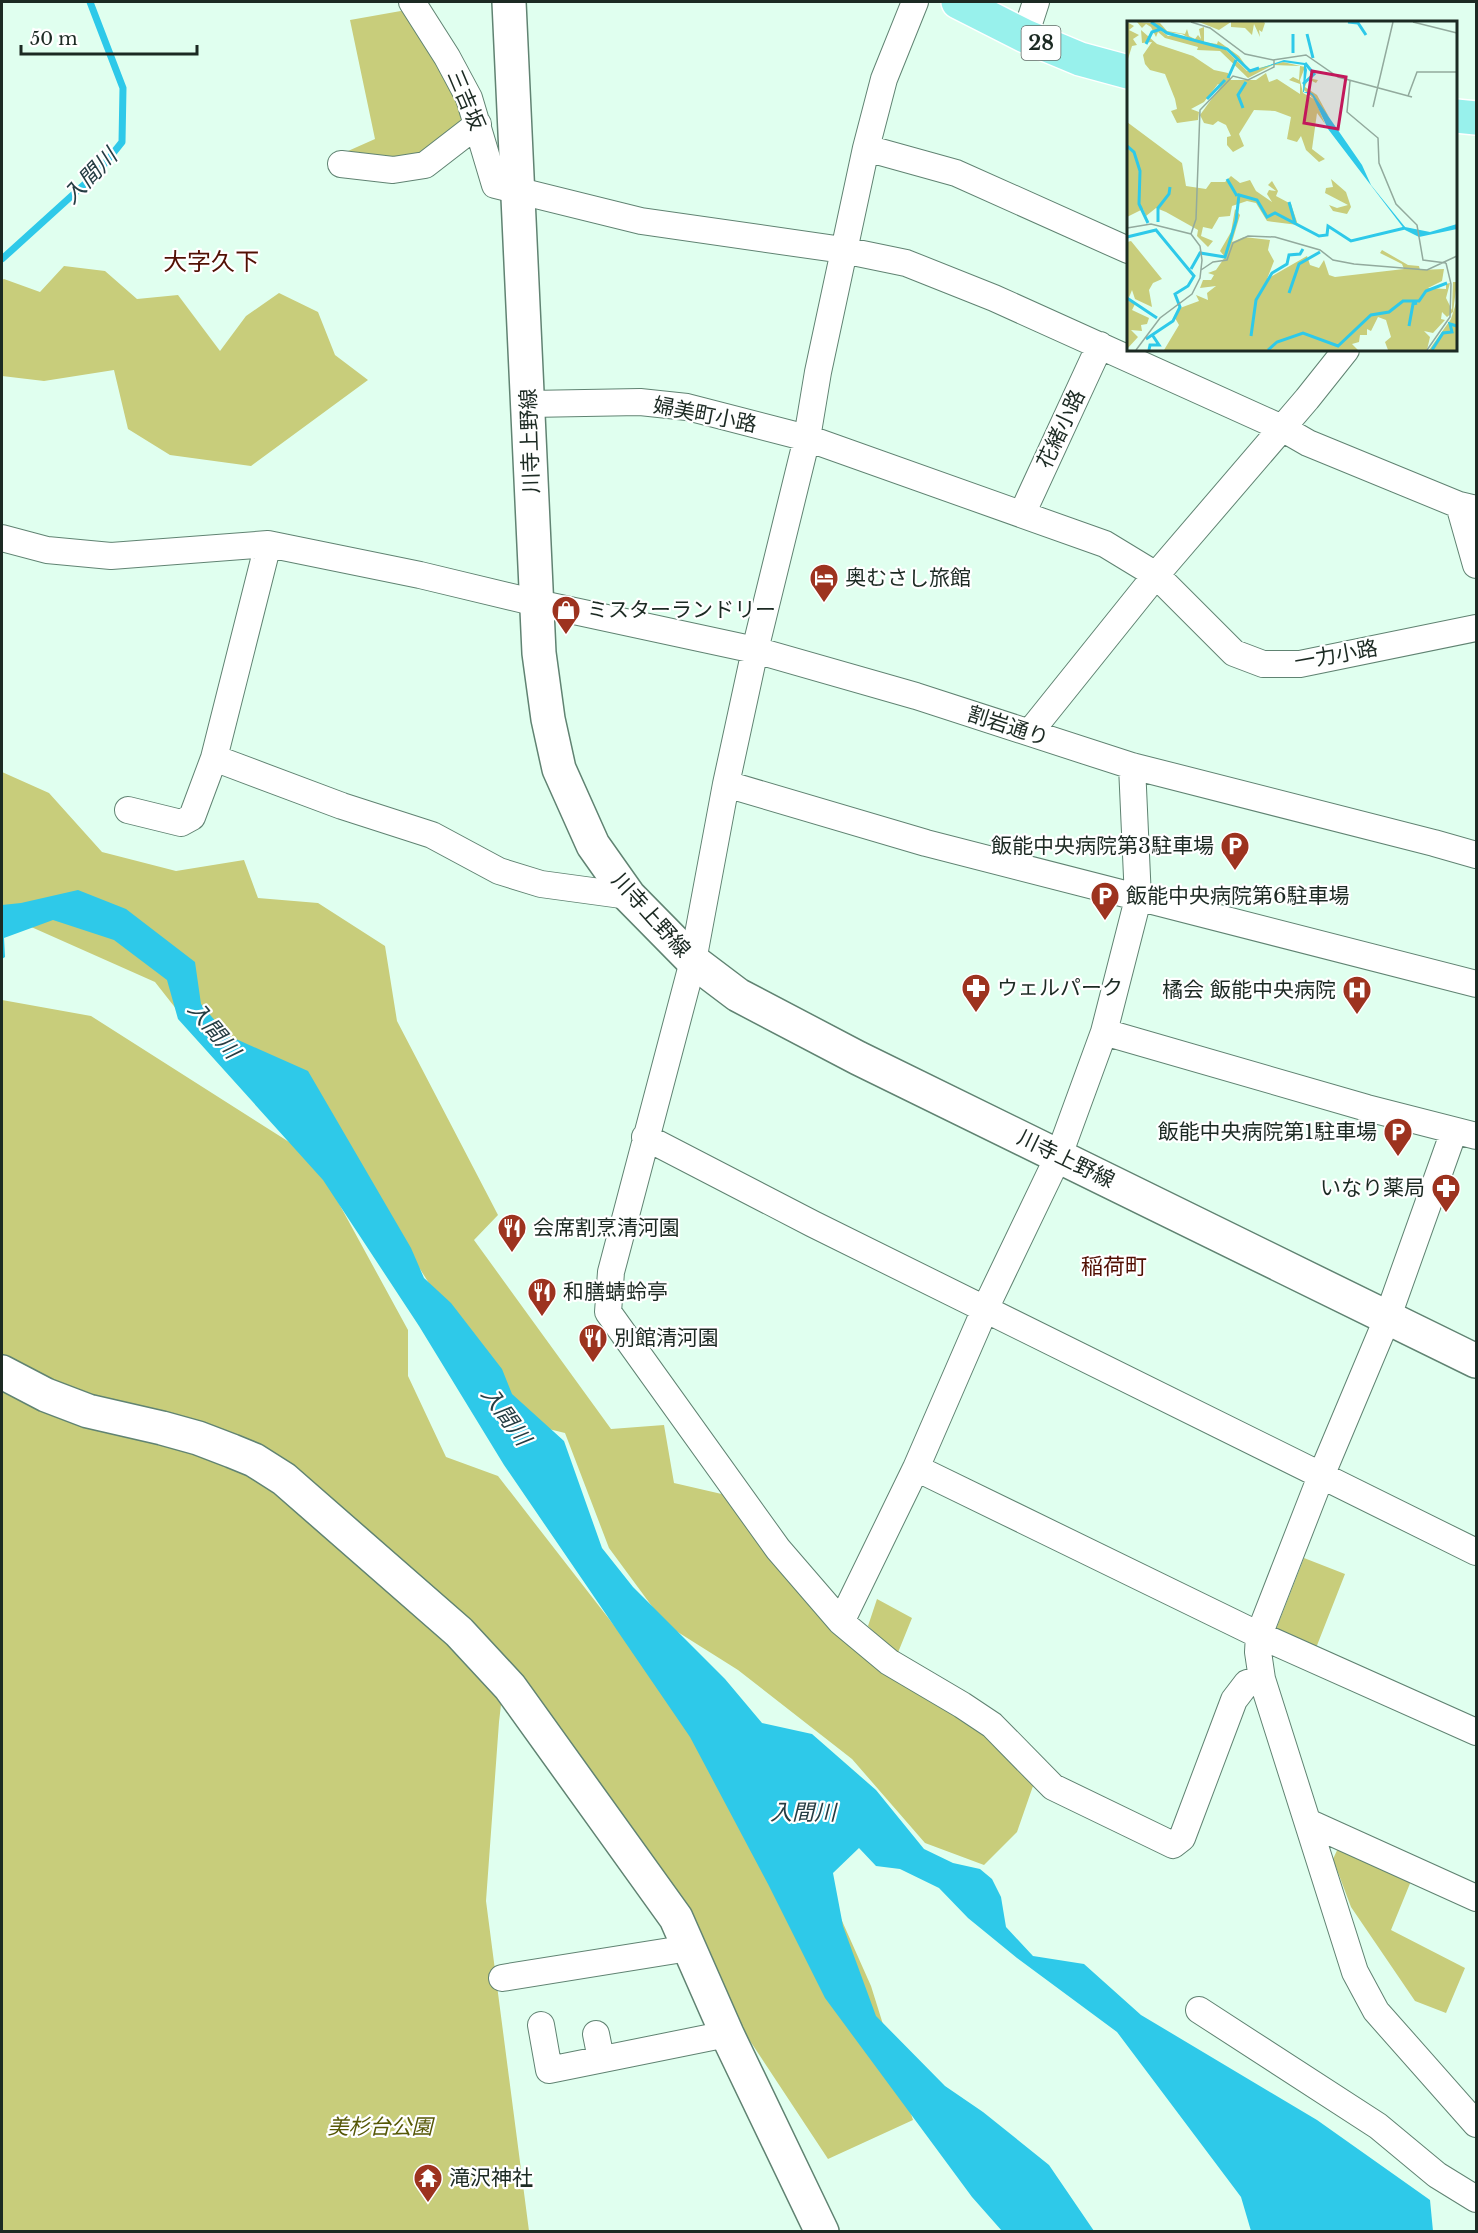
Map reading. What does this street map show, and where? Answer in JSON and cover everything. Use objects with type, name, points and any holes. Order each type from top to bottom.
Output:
[{"type":"main road","name":"28","points":[[958,2],[1025,36],[1080,59],[1127,72]]},
{"type":"main road","points":[[1457,116],[1476,118]]},
{"type":"street","name":"三吉坂","points":[[412,2],[464,88],[478,124],[495,185],[519,190]]},
{"type":"street","name":"川寺上野線","points":[[509,2],[539,653],[548,719],[559,769],[593,845],[629,896],[693,961],[748,1000],[858,1058],[1476,1361]]},
{"type":"street","points":[[915,2],[884,79],[866,148],[818,372],[807,438],[755,650],[726,784],[693,961],[611,1272],[608,1312],[778,1549],[842,1622],[889,1662],[992,1725],[1053,1787],[1173,1845],[1182,1838],[1234,1700],[1247,1683],[1262,1679]]},
{"type":"street","points":[[1025,36],[1036,2]]},
{"type":"street","points":[[341,164],[393,170],[424,165],[478,124]]},
{"type":"street","points":[[866,148],[956,173],[1127,250]]},
{"type":"street","points":[[519,190],[641,220],[843,250],[906,262],[1100,345],[1282,428],[1308,443],[1468,507],[1476,565]]},
{"type":"street","name":"花緒小路","points":[[1022,514],[1100,345]]},
{"type":"street","points":[[1030,732],[1156,576],[1345,351]]},
{"type":"street","name":"婦美町小路","points":[[529,404],[640,402],[687,407],[807,438],[1022,514]]},
{"type":"street","name":"一力小路","points":[[1022,514],[1105,544],[1156,576],[1234,653],[1263,664],[1300,664],[1476,628]]},
{"type":"street","name":"割岩通り","points":[[2,538],[47,550],[111,556],[268,544],[420,574],[537,603],[755,650],[916,696],[1132,766],[1476,855]]},
{"type":"street","points":[[128,810],[181,824],[192,817],[214,758],[268,544]]},
{"type":"street","points":[[214,758],[342,806],[432,834],[499,871],[541,884],[629,896]]},
{"type":"street","points":[[842,1622],[916,1468],[986,1309],[1059,1155],[1104,1032],[1138,899],[1132,766]]},
{"type":"street","points":[[726,784],[926,843],[1476,984]]},
{"type":"street","points":[[1104,1032],[1465,1134],[1321,1476],[1259,1635],[1258,1652],[1262,1679],[1355,1972],[1376,2011],[1476,2124]]},
{"type":"street","points":[[645,1137],[823,1229],[1476,1552]]},
{"type":"street","points":[[2,1372],[46,1395],[88,1412],[171,1431],[254,1460],[284,1479],[459,1632],[510,1687],[676,1918],[727,2034],[822,2232]]},
{"type":"street","points":[[916,1468],[1259,1635],[1476,1732]]},
{"type":"street","points":[[1308,1822],[1476,1898]]},
{"type":"street","points":[[502,1978],[689,1948]]},
{"type":"street","points":[[1199,2010],[1378,2126],[1437,2175],[1476,2199]]},
{"type":"street","points":[[541,2025],[549,2070],[727,2034]]},
{"type":"street","points":[[596,2034],[601,2059]]},
{"type":"green space","points":[[412,9],[469,117],[423,159],[374,159],[348,151],[375,139],[350,20]]},
{"type":"green space","points":[[64,266],[105,271],[137,299],[178,295],[220,351],[246,316],[279,293],[318,312],[335,355],[368,380],[251,466],[170,455],[128,429],[114,370],[44,381],[2,376],[2,280],[40,292]]},
{"type":"green space","points":[[2,772],[49,793],[102,852],[176,871],[244,860],[258,898],[318,903],[385,946],[397,1021],[498,1215],[474,1240],[611,1429],[664,1425],[674,1483],[726,1495],[842,1639],[988,1732],[1033,1786],[1017,1832],[984,1865],[925,1843],[852,1759],[738,1670],[665,1624],[609,1548],[565,1433],[516,1421],[396,1231],[188,1024],[155,982],[2,914]]},
{"type":"green space","name":"美杉台公園","points":[[2,1000],[91,1016],[297,1147],[331,1189],[408,1330],[408,1376],[446,1457],[498,1476],[693,1727],[822,1876],[871,1986],[913,2120],[828,2159],[505,1670],[486,1901],[529,2231],[2,2231]]},
{"type":"green space","points":[[1304,1558],[1345,1574],[1316,1648],[1275,1632]]},
{"type":"green space","points":[[877,1599],[912,1618],[897,1655],[868,1626]]},
{"type":"green space","points":[[1341,1842],[1411,1881],[1391,1930],[1465,1968],[1446,2013],[1415,2001],[1351,1907],[1333,1859]]},
{"type":"water","name":"入間川","points":[[78,890],[126,909],[195,962],[201,1004],[227,1035],[308,1071],[411,1248],[424,1278],[451,1303],[502,1369],[512,1394],[564,1441],[602,1548],[633,1587],[725,1679],[762,1723],[812,1734],[876,1790],[924,1849],[953,1863],[980,1869],[992,1879],[1001,1897],[1006,1927],[1033,1956],[1084,1964],[1141,2015],[1317,2120],[1430,2200],[1433,2231],[1251,2231],[1241,2197],[1117,2032],[1017,1958],[968,1918],[939,1888],[900,1869],[876,1866],[859,1848],[833,1873],[843,1926],[876,2016],[945,2086],[983,2112],[1049,2165],[1094,2231],[1002,2231],[972,2197],[825,1998],[690,1737],[504,1465],[419,1326],[323,1180],[178,1019],[167,980],[114,940],[53,920],[4,938],[5,957],[2,959],[2,905]]},
{"type":"waterway","name":"入間川","points":[[2,259],[98,172],[122,142],[123,88],[90,2]]},
{"type":"place","name":"奥むさし旅館","points":[[824,604]]},
{"type":"place","name":"ミスターランドリー","points":[[566,636]]},
{"type":"place","name":"飯能中央病院第3駐車場","points":[[1235,872]]},
{"type":"place","name":"飯能中央病院第6駐車場","points":[[1105,922]]},
{"type":"place","name":"ウェルパーク","points":[[976,1014]]},
{"type":"place","name":"橘会 飯能中央病院","points":[[1357,1016]]},
{"type":"place","name":"飯能中央病院第1駐車場","points":[[1398,1158]]},
{"type":"place","name":"いなり薬局","points":[[1446,1214]]},
{"type":"place","name":"会席割烹清河園","points":[[512,1254]]},
{"type":"place","name":"和膳蜻蛉亭","points":[[542,1318]]},
{"type":"place","name":"別館清河園","points":[[593,1364]]},
{"type":"place","name":"滝沢神社","points":[[428,2204]]},
{"type":"district","name":"大字久下","points":[[211,261]]},
{"type":"district","name":"稲荷町","points":[[1114,1266]]}]
